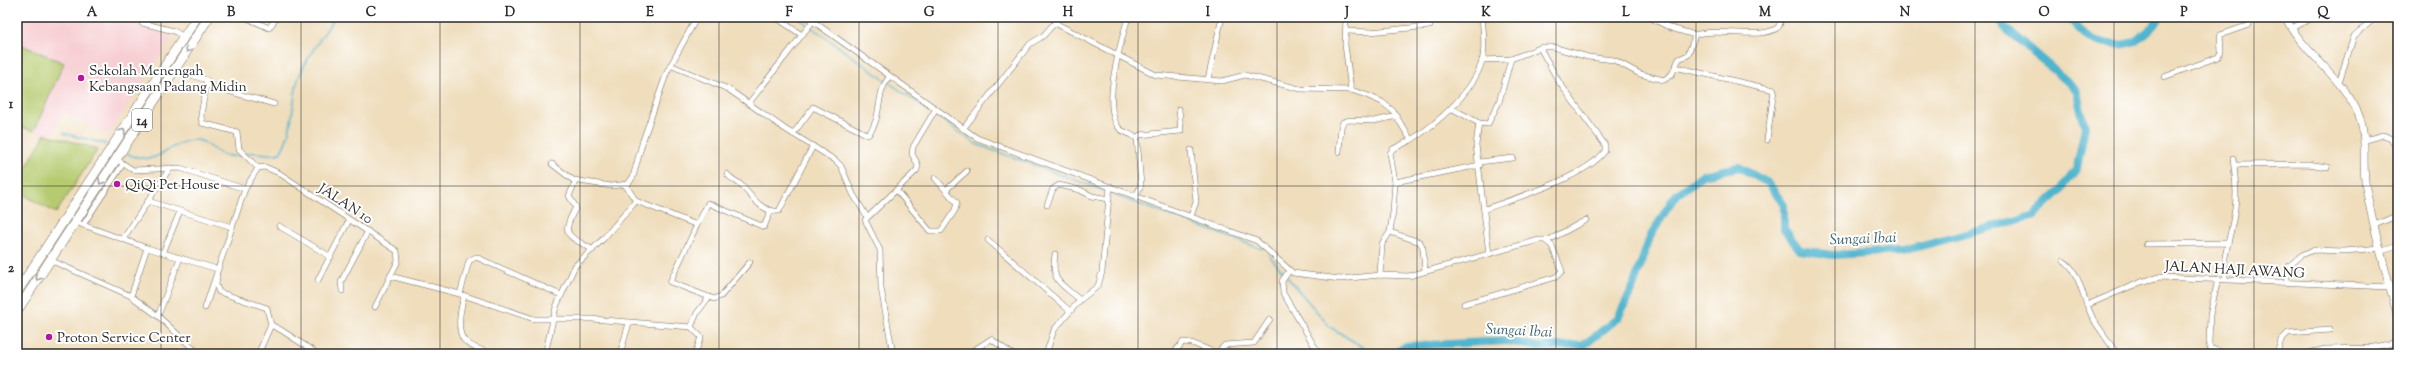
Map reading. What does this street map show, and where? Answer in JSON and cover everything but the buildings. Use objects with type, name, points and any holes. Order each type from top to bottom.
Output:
[{"type":"highway","name":"14","points":[[18,290],[197,17]]},
{"type":"highway","name":"14","points":[[17,311],[50,260],[79,223],[87,203],[120,161],[174,70],[209,17]]},
{"type":"highway","points":[[64,222],[71,221],[87,203]]},
{"type":"main road","points":[[2285,17],[2292,28],[2339,82],[2357,111],[2365,140],[2365,186],[2398,318]]},
{"type":"street","points":[[245,17],[269,28],[277,17]]},
{"type":"street","points":[[626,186],[634,177],[642,140],[670,65],[697,17]]},
{"type":"street","points":[[807,17],[888,78],[963,129],[985,142],[1258,241],[1288,272],[1340,279],[1380,275],[1399,276],[1425,271],[1539,240],[1547,240],[1586,220]]},
{"type":"street","points":[[963,129],[1030,44],[1043,36],[1060,17]]},
{"type":"street","points":[[1128,17],[1118,56],[1111,103],[1119,128],[1136,138]]},
{"type":"street","points":[[1208,79],[1222,17]]},
{"type":"street","points":[[1346,17],[1347,31],[1345,45],[1351,90]]},
{"type":"street","points":[[1380,275],[1382,244],[1390,232],[1395,182],[1390,153],[1433,126],[1451,108],[1470,84],[1482,60],[1482,17]]},
{"type":"street","points":[[1654,17],[1653,19],[1671,28],[1695,35],[1707,32],[1765,33],[1777,28],[1780,24],[1780,17]]},
{"type":"street","points":[[2164,77],[2218,57],[2221,52],[2220,35],[2249,26],[2250,17]]},
{"type":"street","points":[[2292,28],[2313,17]]},
{"type":"street","points":[[2339,82],[2354,36],[2376,17]]},
{"type":"street","points":[[778,19],[802,35]]},
{"type":"street","points":[[749,103],[813,21]]},
{"type":"street","points":[[142,23],[174,31],[184,37]]},
{"type":"street","points":[[1055,23],[1152,74],[1222,81],[1245,75],[1300,89],[1351,90],[1377,100],[1397,116],[1411,140]]},
{"type":"street","points":[[1347,31],[1370,32],[1430,26]]},
{"type":"street","points":[[1482,60],[1511,59],[1540,48],[1553,47],[1588,57],[1614,60],[1640,74],[1661,80],[1668,78],[1679,59],[1688,55],[1695,35]]},
{"type":"street","points":[[1485,209],[1533,193],[1583,169],[1605,151],[1605,145],[1559,82],[1540,48]]},
{"type":"street","points":[[1451,108],[1479,123],[1488,124],[1500,102],[1511,59]]},
{"type":"street","points":[[670,65],[728,89],[793,134],[840,164],[853,194],[867,217]]},
{"type":"street","points":[[1675,67],[1774,90],[1767,140]]},
{"type":"street","points":[[174,70],[207,80],[202,122],[208,126],[237,132],[240,151],[258,168],[245,189],[216,271],[205,308]]},
{"type":"street","points":[[793,134],[813,107],[868,135],[877,115],[882,86],[888,78]]},
{"type":"street","points":[[207,85],[274,104]]},
{"type":"street","points":[[1136,138],[1140,135],[1181,131],[1179,109]]},
{"type":"street","points":[[893,354],[881,288],[880,250],[876,240],[865,223],[867,217],[897,191],[917,170],[918,165],[913,158],[912,150],[929,118],[935,110]]},
{"type":"street","points":[[1339,152],[1341,127],[1343,122],[1348,120],[1374,121],[1397,116]]},
{"type":"street","points":[[1479,123],[1476,140],[1489,254]]},
{"type":"street","points":[[2365,140],[2383,135],[2391,138],[2394,142]]},
{"type":"street","points":[[1136,138],[1141,182],[1136,196]]},
{"type":"street","points":[[728,174],[740,184],[750,198],[771,210],[781,210],[813,146]]},
{"type":"street","points":[[1191,150],[1196,202],[1191,216]]},
{"type":"street","points":[[1395,182],[1513,158]]},
{"type":"street","points":[[2225,279],[2225,257],[2236,215],[2238,196],[2233,158]]},
{"type":"street","points":[[216,271],[79,223],[120,161],[137,171],[180,168],[245,189]]},
{"type":"street","points":[[552,164],[568,178],[626,186],[636,201],[697,225]]},
{"type":"street","points":[[2234,165],[2308,164],[2328,167]]},
{"type":"street","name":"JALAN 10","points":[[258,168],[265,167],[279,173],[397,251],[398,260],[375,307]]},
{"type":"street","points":[[123,239],[170,168]]},
{"type":"street","points":[[946,190],[967,171]]},
{"type":"street","points":[[897,191],[930,231],[933,232],[944,229],[956,208],[956,201],[936,178]]},
{"type":"street","points":[[576,180],[569,196],[576,207],[567,223],[566,231],[569,236],[593,250]]},
{"type":"street","points":[[1048,205],[1053,189],[1059,185],[1080,190],[1092,196],[1109,198]]},
{"type":"street","points":[[1046,354],[1054,330],[1080,300],[1098,286],[1110,188]]},
{"type":"street","points":[[148,201],[232,227]]},
{"type":"street","points":[[545,354],[561,295],[575,266],[593,250],[636,201]]},
{"type":"street","points":[[750,262],[721,296],[714,299],[670,282],[708,203],[764,227],[771,210]]},
{"type":"street","points":[[163,253],[180,211]]},
{"type":"street","points":[[2375,226],[2398,215]]},
{"type":"street","points":[[318,280],[349,220]]},
{"type":"street","points":[[279,226],[331,257]]},
{"type":"street","points":[[342,291],[342,282],[368,231]]},
{"type":"street","points":[[1390,232],[1420,242],[1423,248],[1425,271]]},
{"type":"street","points":[[988,240],[1070,311]]},
{"type":"street","points":[[1464,304],[1560,274],[1562,271],[1556,252],[1547,240]]},
{"type":"street","points":[[2146,244],[2228,243]]},
{"type":"street","points":[[2286,283],[2289,266],[2310,250],[2381,250],[2398,246]]},
{"type":"street","points":[[131,296],[147,248]]},
{"type":"street","points":[[1055,254],[1053,269],[1055,277],[1080,300]]},
{"type":"street","points":[[492,354],[467,343],[463,338],[461,325],[462,295],[470,261],[476,257],[561,295]]},
{"type":"street","points":[[158,316],[180,258]]},
{"type":"street","points":[[50,260],[131,296],[158,316],[199,354]]},
{"type":"street","points":[[2063,261],[2070,267],[2076,277],[2093,319],[2117,354]]},
{"type":"street","points":[[216,271],[217,289],[219,292],[265,305],[271,325],[258,354]]},
{"type":"street","points":[[1288,272],[1282,285],[1283,293],[1319,354]]},
{"type":"street","points":[[390,276],[462,295],[529,318],[592,319],[691,327],[701,337],[695,354]]},
{"type":"street","name":"JALAN HAJI AWANG","points":[[2088,305],[2154,278],[2225,279],[2286,283],[2390,286]]},
{"type":"street","points":[[2218,279],[2210,315],[2209,344],[2210,348],[2227,354]]},
{"type":"street","points":[[691,327],[697,313],[709,297]]},
{"type":"street","points":[[1174,354],[1183,342],[1192,343],[1216,354],[1225,345],[1254,343],[1270,319]]},
{"type":"street","points":[[620,354],[629,323]]},
{"type":"street","points":[[271,325],[282,330],[315,352]]},
{"type":"street","points":[[2277,354],[2281,340],[2288,333],[2330,330]]},
{"type":"street","points":[[968,354],[991,339],[1012,354]]},
{"type":"street","points":[[2304,354],[2325,348],[2369,348],[2398,342]]},
{"type":"shaded area","name":"Sekolah Menengah Kebangsaan Padang Midin","points":[[17,17],[139,17],[135,26],[173,37],[108,135],[63,113],[51,136],[17,126]]},
{"type":"green space","points":[[17,43],[64,63],[34,131],[17,126]]},
{"type":"green space","points":[[45,134],[98,149],[56,213],[17,191],[17,184]]},
{"type":"waterway","points":[[245,154],[280,153],[288,136],[296,89],[301,72],[335,17]]},
{"type":"waterway","points":[[797,17],[885,80]]},
{"type":"waterway","name":"Sungai Ibai","points":[[1394,354],[1406,346],[1508,341],[1538,347],[1584,345],[1618,318],[1633,287],[1650,237],[1674,197],[1702,175],[1739,167],[1768,183],[1784,205],[1784,229],[1800,250],[1832,255],[1903,251],[2033,216],[2061,190],[2077,168],[2085,127],[2076,89],[2004,27],[1997,17]]},
{"type":"waterway","name":"Sungai Ibai","points":[[2071,17],[2075,25],[2089,37],[2108,44],[2118,45],[2127,44],[2139,39],[2155,24],[2160,17]]},
{"type":"waterway","points":[[888,82],[976,144],[1108,192]]},
{"type":"waterway","points":[[63,133],[106,144]]},
{"type":"waterway","points":[[128,154],[139,158],[155,157],[174,146],[191,140],[198,140],[219,153],[233,156],[242,155]]},
{"type":"waterway","points":[[1111,194],[1262,249]]},
{"type":"waterway","points":[[1268,254],[1285,274]]},
{"type":"waterway","points":[[1287,277],[1330,327],[1364,348],[1379,354]]},
{"type":"place","name":"Sekolah Menengah Kebangsaan Padang Midin","points":[[81,78]]},
{"type":"place","name":"QiQi Pet House","points":[[117,184]]},
{"type":"place","name":"Proton Service Center","points":[[49,337]]}]
